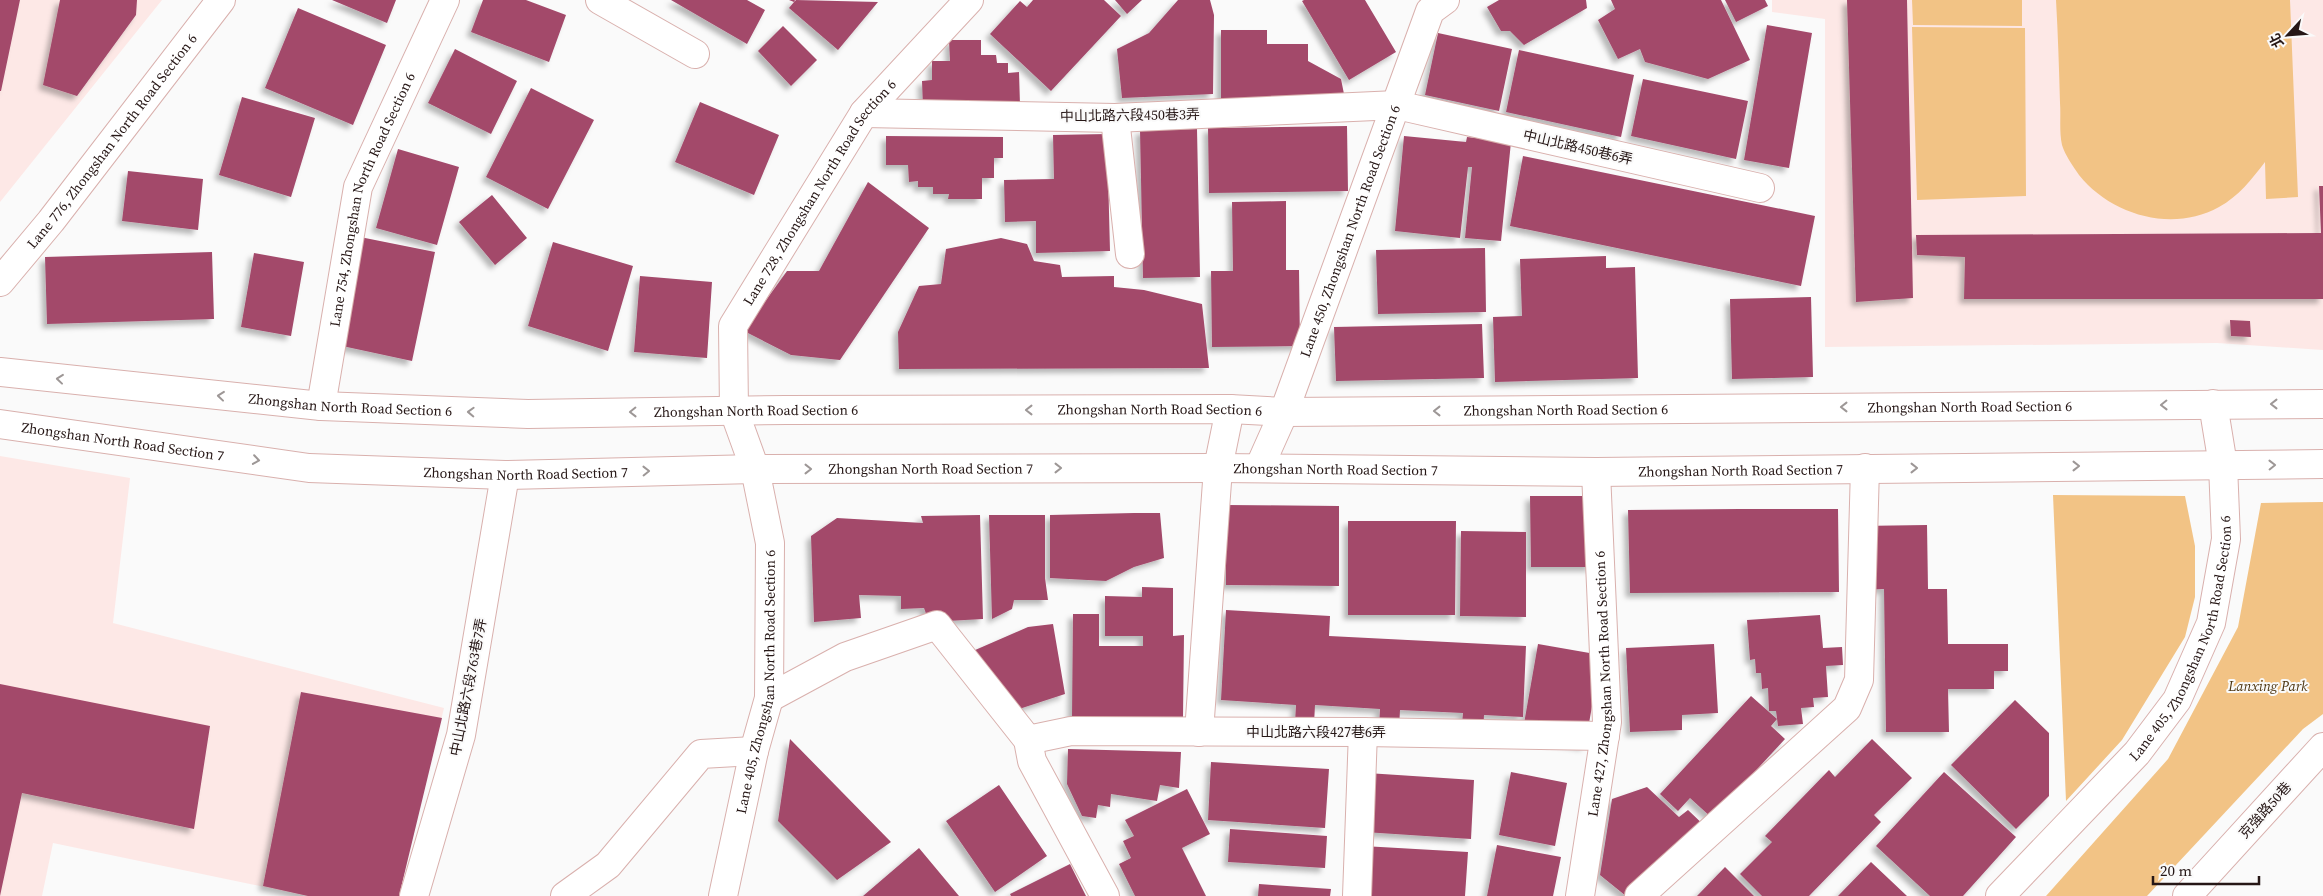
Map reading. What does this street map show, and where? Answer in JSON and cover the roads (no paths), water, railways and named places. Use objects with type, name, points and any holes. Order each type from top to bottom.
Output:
[{"type":"main road","name":"Lane 776, Zhongshan North Road Section 6","points":[[0,282],[51,221],[222,0]]},
{"type":"main road","name":"Lane 754, Zhongshan North Road Section 6","points":[[321,406],[358,187],[445,0]]},
{"type":"main road","points":[[600,0],[695,54]]},
{"type":"main road","name":"Lane 728, Zhongshan North Road Section 6","points":[[734,411],[734,326],[864,113],[970,0]]},
{"type":"main road","name":"Lane 450, Zhongshan North Road Section 6","points":[[1259,468],[1284,412],[1430,11],[1445,0]]},
{"type":"main road","name":"中山北路六段450巷3弄","points":[[864,113],[1115,118],[1397,105]]},
{"type":"main road","name":"中山北路450巷6弄","points":[[1397,105],[1760,188]]},
{"type":"main road","points":[[1115,118],[1130,254]]},
{"type":"main road","name":"Zhongshan North Road Section 6","points":[[0,372],[321,406],[528,414],[734,411],[1230,409],[1284,412],[2323,404]]},
{"type":"main road","name":"Lane 405, Zhongshan North Road Section 6","points":[[2003,894],[2137,753],[2177,700],[2211,624],[2226,539],[2223,465],[2213,404]]},
{"type":"main road","points":[[1199,732],[1218,468],[1230,409]]},
{"type":"main road","name":"Lane 405, Zhongshan North Road Section 6","points":[[723,896],[754,751],[769,698],[770,543],[755,469],[734,411]]},
{"type":"main road","name":"Zhongshan North Road Section 7","points":[[0,424],[309,468],[506,475],[755,469],[1259,468],[1596,472],[1865,468]]},
{"type":"main road","points":[[1639,896],[1847,708],[1859,680],[1865,468],[2323,464]]},
{"type":"main road","name":"Lane 427, Zhongshan North Road Section 6","points":[[1580,896],[1607,722],[1596,472]]},
{"type":"main road","name":"中山北路六段763巷7弄","points":[[414,896],[461,736],[506,475]]},
{"type":"main road","points":[[769,698],[845,657],[937,626],[1028,740],[1032,761],[1105,896]]},
{"type":"main road","name":"中山北路六段427巷6弄","points":[[1028,740],[1071,731],[1363,732],[1605,736]]},
{"type":"main road","points":[[1357,896],[1363,732]]},
{"type":"main road","name":"克強路50巷","points":[[2187,896],[2323,747]]},
{"type":"main road","points":[[565,896],[608,865],[701,754],[754,751]]},
{"type":"park label","name":"Lanxing Park","points":[[2268,686]]}]
